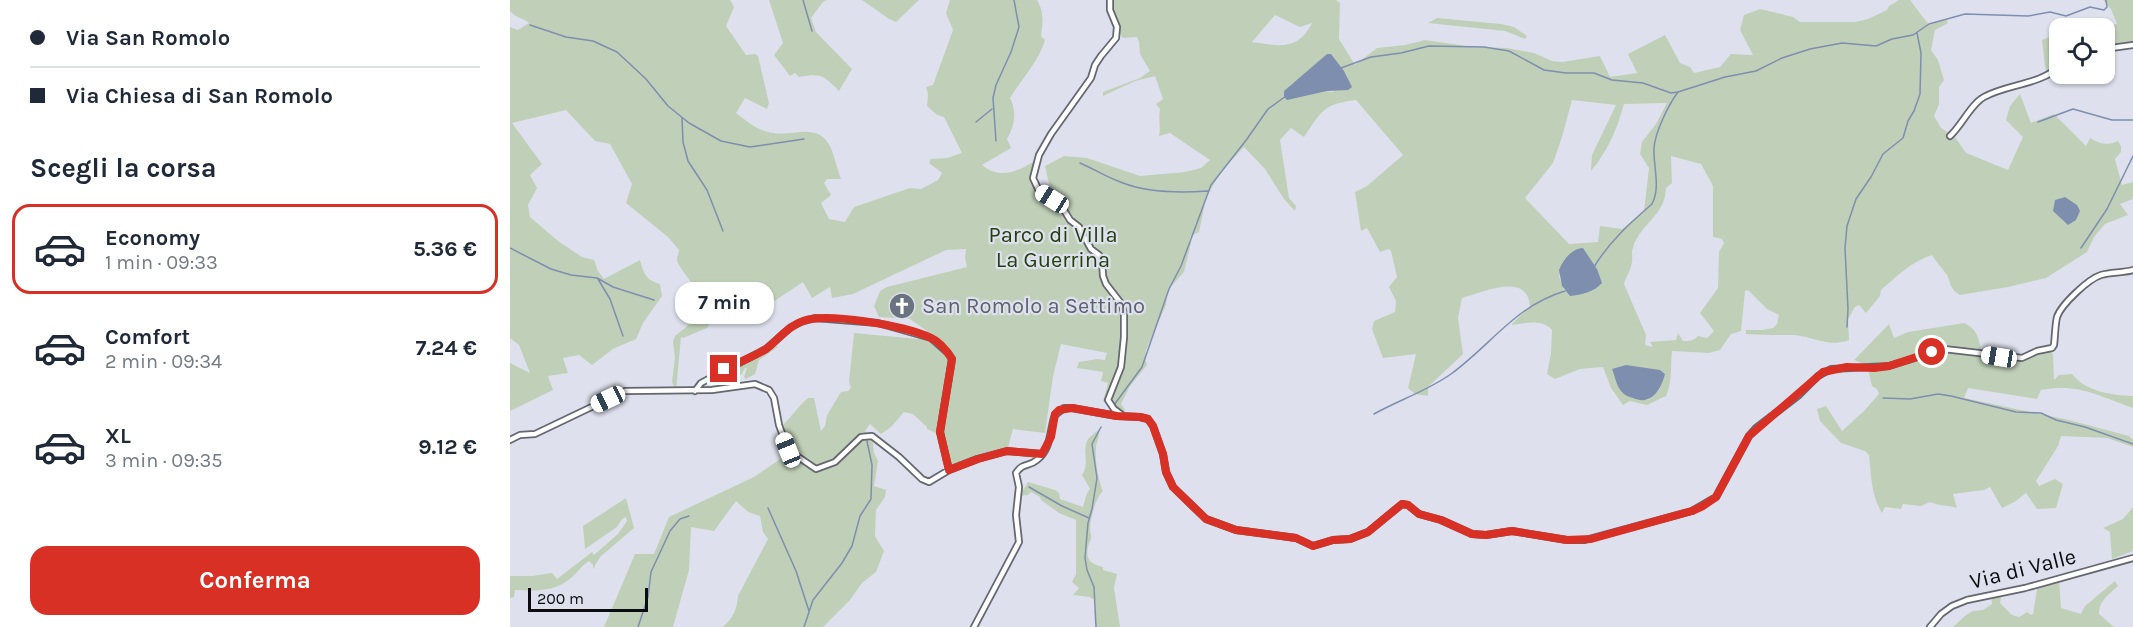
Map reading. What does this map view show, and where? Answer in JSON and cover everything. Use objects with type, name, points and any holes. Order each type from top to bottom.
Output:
[{"type":"street","points":[[1110,0],[1110,10],[1117,27],[1116,38],[1101,56],[1091,78],[1051,134],[1040,155],[1033,178],[1039,191],[1059,202],[1071,220],[1079,227],[1091,249],[1099,255],[1106,284],[1120,302],[1124,312],[1121,367],[1108,400],[1122,415]]},
{"type":"street","points":[[2115,47],[2133,45]]},
{"type":"street","points":[[1950,136],[1983,97],[2049,73]]},
{"type":"street","points":[[974,627],[1019,542],[1016,515],[1019,487],[1016,473],[1022,466],[1033,463],[1049,445],[1052,421],[1059,410],[1072,408],[1148,419],[1160,444],[1166,472],[1173,487],[1206,519],[1236,530],[1296,538],[1313,546],[1333,540],[1350,539],[1368,532],[1402,504],[1408,505],[1419,514],[1441,520],[1472,534],[1486,535],[1512,531],[1567,540],[1591,539],[1692,511],[1716,497],[1749,436],[1823,372],[1847,367],[1889,366],[1944,349],[2007,358],[2026,357],[2037,351],[2052,348],[2057,318],[2061,310],[2094,278],[2133,270]]},
{"type":"street","points":[[695,391],[701,383],[714,378],[724,369],[766,349],[801,321],[815,318],[878,323],[931,338],[948,352],[952,359],[940,432],[949,470]]},
{"type":"street","points":[[510,440],[520,435],[535,434],[625,391],[695,391],[750,384],[765,387],[774,398],[779,425],[788,450],[816,469],[835,462],[861,436],[872,436],[899,456],[926,482],[949,470],[1007,451],[1042,454]]},
{"type":"street","name":"Via di Valle","points":[[1930,627],[1947,609],[1967,600],[2025,588],[2133,558]]},
{"type":"green space","name":"Parco di Villa La Guerrina","points":[[510,0],[730,0],[734,7],[726,26],[746,55],[758,56],[769,103],[767,109],[745,98],[736,113],[753,126],[768,132],[781,134],[812,132],[826,140],[841,179],[827,179],[824,183],[831,195],[821,203],[829,219],[845,222],[854,207],[910,188],[921,189],[938,180],[942,173],[929,163],[931,159],[947,158],[962,153],[944,117],[937,115],[927,106],[926,87],[933,85],[953,30],[946,13],[950,0],[1037,0],[1042,17],[1041,36],[1045,40],[1034,63],[1010,98],[1014,113],[1012,129],[1007,139],[1011,148],[982,165],[989,170],[1003,173],[1017,170],[1037,160],[1033,178],[1039,191],[1052,197],[1045,166],[1064,156],[1087,158],[1140,176],[1185,172],[1201,168],[1210,160],[1170,133],[1159,136],[1160,109],[1156,104],[1163,99],[1155,76],[1135,81],[1103,96],[1103,92],[1140,78],[1150,71],[1140,54],[1137,37],[1123,38],[1117,30],[1110,0],[1336,0],[1340,3],[1339,39],[1355,65],[1377,48],[1425,40],[1473,47],[1507,48],[1534,53],[1552,61],[1562,62],[1600,56],[1610,77],[1637,73],[1628,54],[1665,35],[1680,63],[1690,67],[1694,73],[1720,67],[1731,54],[1753,55],[1740,30],[1744,15],[1760,9],[1793,17],[1800,22],[1855,22],[1887,10],[1899,0],[1910,0],[1929,25],[1946,19],[1948,23],[1935,30],[1931,50],[1938,60],[1944,80],[1939,87],[1939,104],[1934,116],[1941,128],[1955,137],[1966,153],[2008,170],[2023,137],[2006,120],[2010,106],[2020,94],[2031,123],[2054,114],[2086,146],[2090,138],[2103,144],[2118,141],[2121,152],[2115,159],[2122,185],[2133,182],[2133,199],[2120,204],[2128,215],[2105,224],[2094,237],[2087,252],[2046,278],[1960,295],[1953,289],[1947,275],[1932,255],[1918,261],[1881,290],[1880,296],[1866,313],[1859,305],[1855,307],[1848,319],[1849,340],[1842,342],[1828,342],[1793,335],[1746,334],[1746,330],[1773,328],[1777,324],[1779,315],[1767,309],[1748,290],[1745,291],[1741,331],[1731,334],[1720,350],[1709,353],[1672,351],[1666,396],[1647,405],[1630,401],[1623,405],[1611,388],[1603,367],[1580,369],[1555,379],[1547,374],[1552,330],[1538,323],[1511,325],[1530,306],[1527,295],[1521,289],[1512,287],[1492,289],[1462,298],[1458,318],[1463,354],[1428,387],[1428,396],[1415,394],[1408,388],[1416,354],[1383,358],[1372,329],[1374,321],[1395,312],[1396,301],[1389,287],[1397,277],[1391,251],[1389,249],[1380,252],[1367,228],[1361,231],[1355,192],[1367,186],[1403,155],[1356,100],[1336,104],[1324,110],[1304,137],[1291,128],[1280,140],[1289,198],[1296,206],[1295,211],[1284,199],[1265,169],[1244,147],[1222,170],[1206,198],[1199,232],[1191,236],[1189,241],[1191,243],[1184,272],[1168,290],[1166,305],[1146,350],[1147,365],[1130,386],[1121,404],[1125,410],[1123,413],[1103,401],[1108,383],[1101,381],[1103,372],[1077,368],[1079,362],[1105,360],[1107,353],[1061,344],[1053,376],[1045,433],[1013,429],[1007,451],[949,470],[939,429],[936,433],[927,429],[913,414],[904,412],[891,427],[881,434],[870,424],[865,431],[872,436],[874,453],[878,461],[874,486],[886,490],[885,497],[876,510],[875,536],[884,551],[876,572],[862,583],[850,600],[823,627],[723,627],[734,613],[738,596],[768,539],[763,532],[760,516],[748,512],[736,501],[714,531],[691,527],[689,570],[673,627],[604,627],[635,554],[654,554],[669,517],[754,477],[786,455],[788,449],[780,428],[808,398],[814,398],[821,431],[825,426],[827,415],[841,392],[851,388],[849,381],[854,333],[918,339],[927,331],[910,319],[879,317],[874,306],[880,291],[887,287],[967,267],[966,249],[946,250],[853,294],[832,298],[830,287],[812,298],[803,282],[758,312],[729,293],[707,328],[681,337],[676,390],[672,382],[675,336],[702,314],[704,307],[699,294],[678,264],[679,250],[668,237],[626,203],[632,184],[610,144],[595,141],[566,110],[512,123],[542,164],[530,175],[537,188],[528,205],[530,217],[558,241],[582,257],[594,260],[604,279],[640,260],[646,276],[660,284],[662,296],[643,323],[636,339],[613,349],[592,365],[579,355],[563,358],[568,373],[548,376],[553,390],[510,411],[510,363],[530,373],[519,345],[510,338],[510,27],[518,30],[529,23],[510,11]],"holes":[[[1275,15],[1300,27],[1312,23],[1307,32],[1294,42],[1279,45],[1252,42]],[[1327,54],[1333,92],[1289,86],[1304,76]],[[1572,100],[1616,105],[1592,155],[1591,171],[1611,139],[1624,104],[1667,103],[1656,124],[1642,142],[1640,154],[1649,168],[1644,211],[1622,229],[1600,226],[1598,242],[1569,244],[1525,198],[1553,163]],[[1671,156],[1701,164],[1713,186],[1713,237],[1722,239],[1724,243],[1719,252],[1718,288],[1700,313],[1714,331],[1707,338],[1698,336],[1688,341],[1683,341],[1678,333],[1676,340],[1650,342],[1653,347],[1645,345],[1646,335],[1624,284],[1631,265],[1632,250],[1636,239],[1657,213],[1665,198],[1666,188],[1672,183]],[[1582,248],[1597,269],[1564,291],[1559,276]],[[1660,370],[1665,374],[1659,390],[1648,400],[1616,382],[1615,376]]]},
{"type":"green space","points":[[769,0],[827,0],[811,18],[816,32],[852,69],[839,91],[822,76],[799,77],[795,73],[790,76],[774,55],[783,43]]},
{"type":"green space","points":[[862,0],[919,0],[896,22]]},
{"type":"green space","points":[[2103,0],[2133,0],[2133,45],[2115,48],[2115,24],[2117,24],[2111,9]]},
{"type":"green space","points":[[1437,18],[1501,24],[1514,27],[1527,36],[1525,39],[1505,31],[1428,23]]},
{"type":"green space","points":[[2049,37],[2048,74],[2045,67],[2042,40]]},
{"type":"green space","points":[[1964,323],[1975,332],[1982,354],[2022,358],[2048,349],[2053,354],[2054,380],[2059,375],[2072,374],[2092,389],[2133,396],[2133,408],[2078,389],[2066,388],[2041,390],[2037,399],[1968,388],[1964,398],[2069,420],[2129,436],[2133,440],[2133,447],[2107,438],[2061,436],[2058,446],[2036,481],[2039,486],[2055,479],[2063,484],[2056,508],[2037,509],[2026,493],[2002,508],[1990,487],[1984,490],[1953,494],[1957,508],[1930,502],[1921,506],[1903,504],[1901,509],[1885,507],[1882,513],[1874,492],[1869,455],[1865,451],[1841,443],[1820,421],[1817,409],[1826,406],[1842,431],[1879,394],[1872,386],[1867,365],[1854,360],[1889,324],[1894,338],[1908,332]]},
{"type":"green space","points":[[772,344],[778,347],[759,360],[755,374],[746,379],[744,377],[747,368],[745,368],[741,375],[735,377],[734,371],[739,369],[736,367]]},
{"type":"green space","points":[[1098,430],[1096,459],[1103,491],[1092,514],[1088,555],[1090,561],[1103,567],[1103,570],[1117,574],[1114,588],[1120,627],[1096,627],[1095,600],[1073,595],[1079,588],[1072,582],[1076,574],[1076,520],[1059,513],[1031,492],[1028,495],[1019,496],[1019,490],[1023,490],[1028,482],[1055,490],[1059,493],[1060,499],[1083,507],[1090,489],[1082,475],[1086,445]]},
{"type":"green space","points":[[626,498],[634,528],[600,557],[593,569],[589,561],[565,583],[552,588],[515,590],[514,597],[510,598],[510,576],[552,573],[557,579],[592,552],[594,555],[618,534],[627,521],[626,517],[617,527],[585,549],[583,526]]},
{"type":"green space","points":[[2133,507],[2133,551],[2112,559],[2110,532],[2103,528],[2123,519]]},
{"type":"green space","points":[[2059,578],[2061,608],[2081,614],[2085,606],[2115,581],[2118,586],[2102,602],[2099,610],[2099,614],[2114,627],[1953,627],[1966,615],[1973,611],[1983,610],[1992,604],[1991,595],[2002,593],[2000,603],[2012,615],[2019,617],[2027,612],[2031,615],[2038,583]]},
{"type":"water","points":[[1327,54],[1331,54],[1344,71],[1352,87],[1348,90],[1327,91],[1287,100],[1284,97],[1284,91]]},
{"type":"water","points":[[2065,197],[2077,205],[2080,211],[2076,220],[2068,225],[2053,211],[2055,200]]},
{"type":"water","points":[[1583,248],[1597,269],[1602,283],[1595,289],[1570,296],[1562,286],[1559,270],[1568,256],[1575,250]]},
{"type":"water","points":[[1626,365],[1660,370],[1665,374],[1658,391],[1645,400],[1639,400],[1622,392],[1612,369]]},
{"type":"waterway","points":[[803,0],[812,31]]},
{"type":"waterway","points":[[996,141],[993,98],[1019,27],[1014,0]]},
{"type":"waterway","points":[[1341,68],[1371,57],[1429,46],[1484,47],[1509,51],[1544,70],[1594,73],[1612,80],[1643,83],[1671,93],[1725,77],[1756,71],[1782,58],[1810,49],[1842,43],[1876,46],[1892,39],[1913,35],[1929,24],[1965,14],[2028,16],[2050,12],[2066,16],[2090,7],[2104,10],[2107,7],[2106,0]]},
{"type":"waterway","points":[[530,25],[566,37],[593,41],[617,52],[646,79],[668,106],[689,123],[721,141],[750,147],[804,139]]},
{"type":"waterway","points":[[1847,327],[1845,248],[1847,226],[1856,199],[1883,154],[1903,138],[1914,111],[1920,94],[1921,53],[1917,33]]},
{"type":"waterway","points":[[1594,267],[1613,241],[1652,204],[1656,191],[1655,141],[1663,119],[1678,92]]},
{"type":"waterway","points":[[1114,405],[1142,367],[1169,289],[1181,266],[1211,185],[1268,109],[1286,96]]},
{"type":"waterway","points":[[976,122],[992,109]]},
{"type":"waterway","points":[[2038,122],[2073,109],[2112,120],[2133,120]]},
{"type":"waterway","points":[[682,118],[683,142],[688,161],[707,190],[723,231]]},
{"type":"waterway","points":[[2081,248],[2107,209],[2133,156]]},
{"type":"waterway","points":[[1080,163],[1117,181],[1143,189],[1176,192],[1208,191]]},
{"type":"waterway","points":[[510,248],[551,269],[571,275],[597,278],[613,287],[654,300]]},
{"type":"waterway","points":[[598,279],[610,299],[623,336]]},
{"type":"waterway","points":[[1374,414],[1442,380],[1518,316],[1547,298],[1565,291]]},
{"type":"waterway","points":[[1883,398],[1910,399],[1938,394],[1951,396],[2016,412],[2041,413],[2056,420],[2085,427],[2133,444]]},
{"type":"waterway","points":[[1096,627],[1094,587],[1085,558],[1088,523],[1097,478],[1092,444],[1101,427]]},
{"type":"waterway","points":[[804,627],[813,600],[842,563],[852,546],[860,516],[871,499],[872,465],[867,441]]},
{"type":"waterway","points":[[1029,487],[1089,518]]},
{"type":"waterway","points":[[768,508],[796,571],[809,611]]},
{"type":"waterway","points":[[638,627],[648,597],[651,572],[670,531],[680,519],[689,516]]},
{"type":"place","name":"San Romolo a Settimo","points":[[902,306]]},
{"type":"route","points":[[724,369],[766,349],[801,321],[815,318],[878,323],[931,338],[948,352],[952,359],[952,373],[945,393],[940,432],[949,470],[1007,451],[1042,454],[1049,445],[1055,414],[1064,408],[1140,417],[1148,419],[1153,426],[1163,454],[1166,472],[1173,487],[1206,519],[1236,530],[1279,538],[1296,538],[1313,546],[1333,540],[1350,539],[1368,532],[1402,504],[1408,505],[1426,517],[1441,520],[1472,534],[1486,535],[1521,531],[1567,540],[1591,539],[1692,511],[1716,497],[1749,436],[1756,428],[1799,395],[1823,372],[1847,367],[1889,366],[1932,352]]}]
